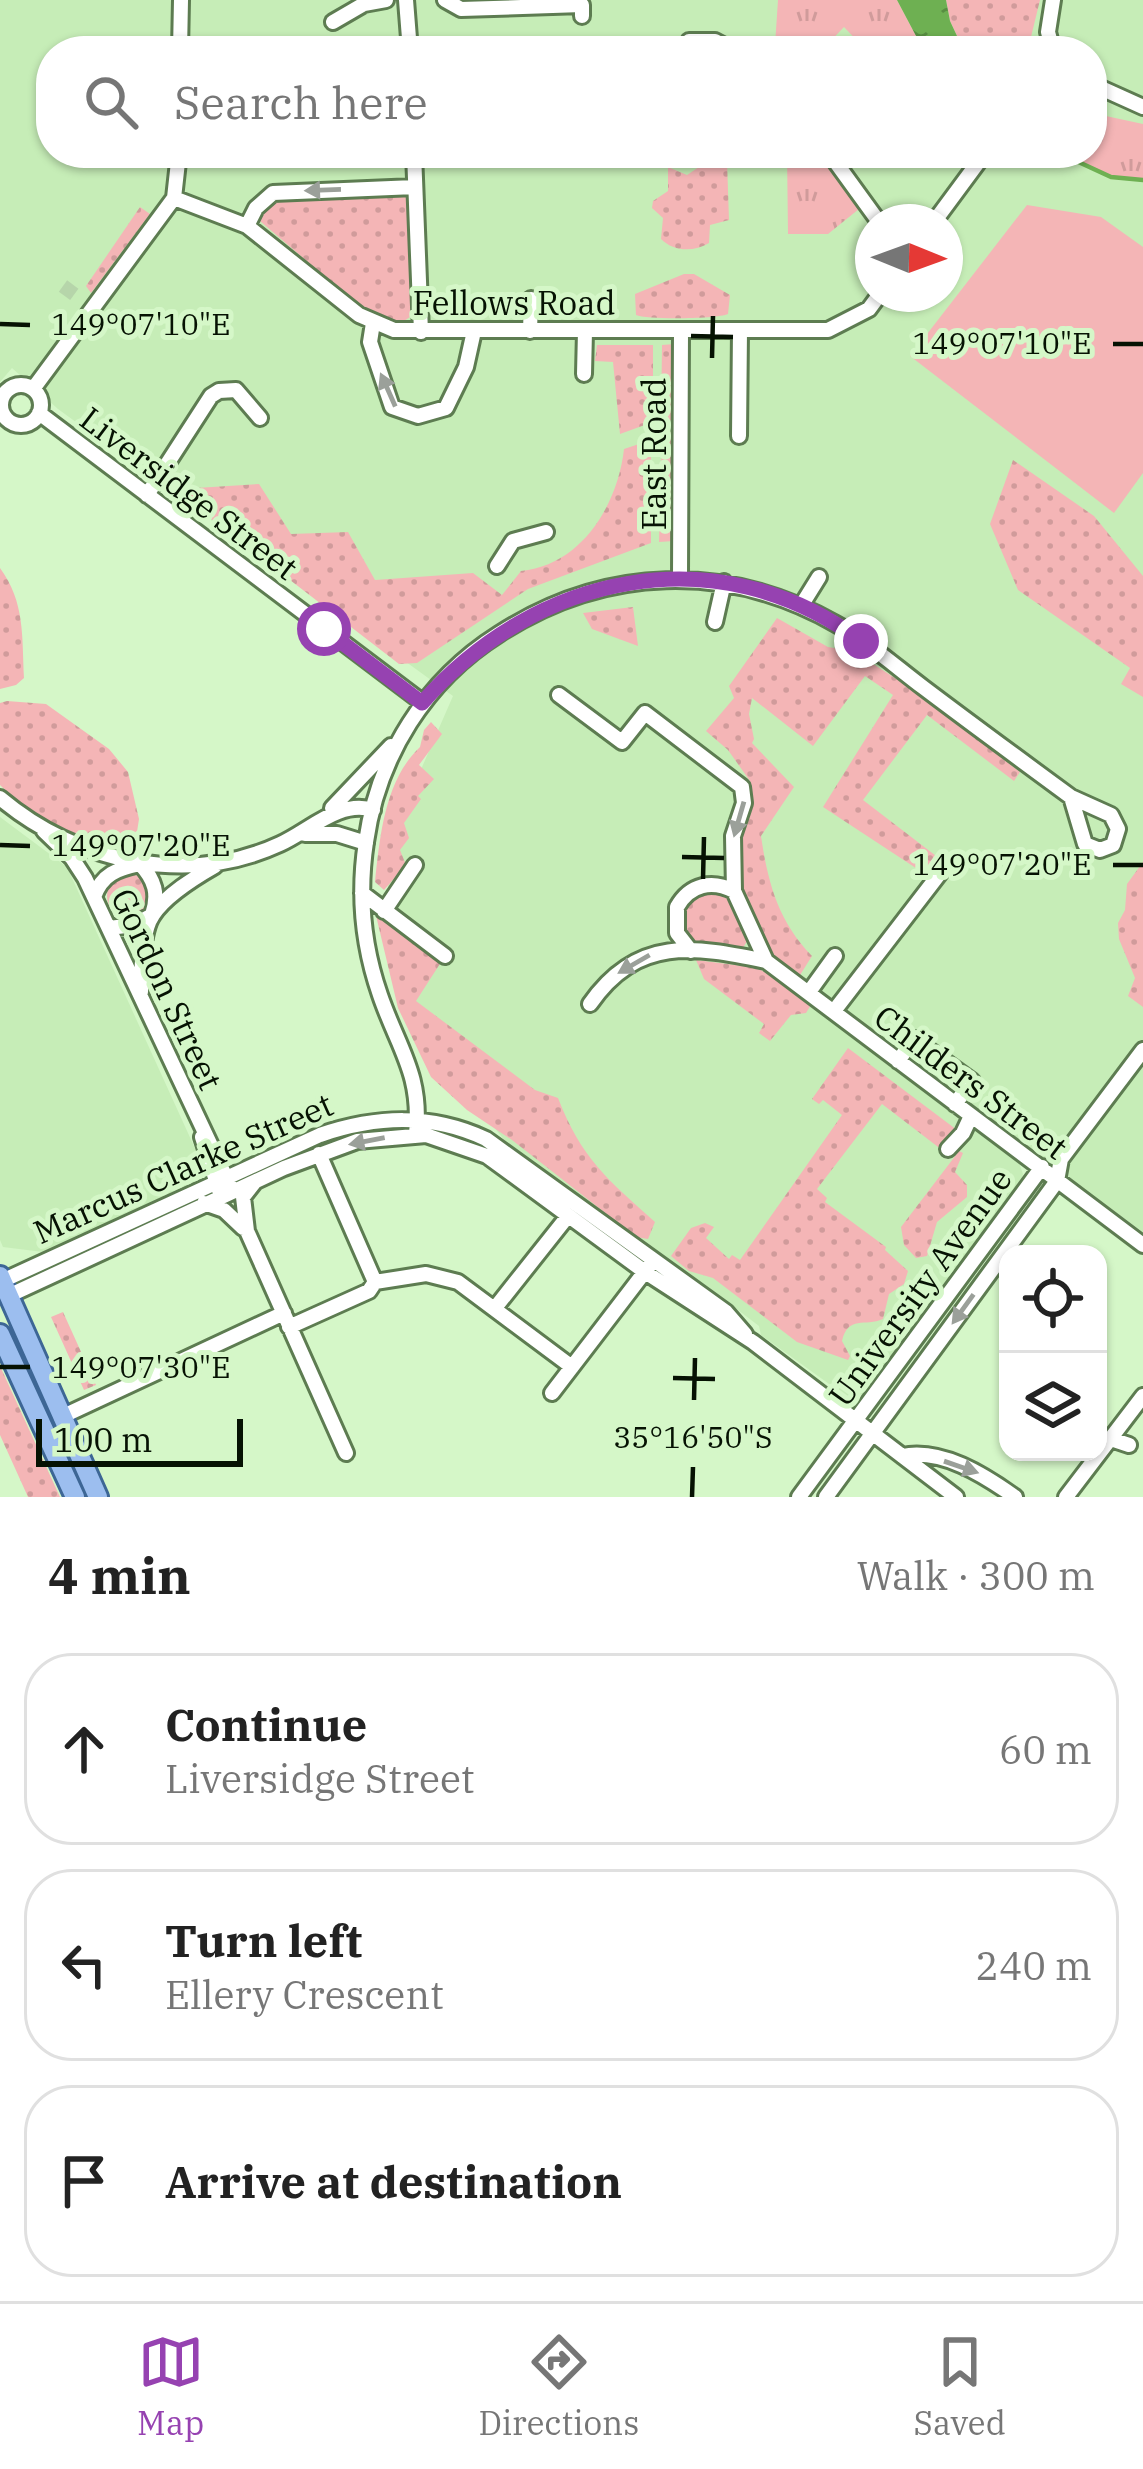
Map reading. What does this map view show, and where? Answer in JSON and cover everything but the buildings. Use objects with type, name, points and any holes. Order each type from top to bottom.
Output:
[{"type":"main road","points":[[2,1287],[98,1497]]},
{"type":"main road","points":[[0,1334],[75,1497]]},
{"type":"street","points":[[180,36],[181,0]]},
{"type":"street","points":[[333,22],[364,4],[386,0]]},
{"type":"street","points":[[406,0],[409,36]]},
{"type":"street","points":[[445,0],[461,9],[582,5],[582,16]]},
{"type":"street","points":[[1049,36],[1053,0]]},
{"type":"street","points":[[1107,91],[1143,107]]},
{"type":"street","points":[[33,389],[174,199],[177,168]]},
{"type":"street","points":[[414,168],[421,332]]},
{"type":"street","points":[[840,168],[866,204]]},
{"type":"street","points":[[952,204],[972,184],[979,168]]},
{"type":"street","points":[[248,226],[256,208],[273,193],[415,188]]},
{"type":"street","name":"Fellows Road","points":[[174,199],[248,226],[373,323],[421,332],[828,330],[863,312]]},
{"type":"street","points":[[530,331],[531,299]]},
{"type":"street","points":[[373,323],[370,342],[392,406],[418,416],[446,408],[466,367],[474,331]]},
{"type":"street","name":"East Road","points":[[680,578],[681,330]]},
{"type":"street","points":[[739,436],[740,330]]},
{"type":"street","points":[[584,374],[585,331]]},
{"type":"street","points":[[17,385],[33,389],[41,400],[39,413],[24,424],[10,421],[2,406],[3,391],[17,385]]},
{"type":"street","points":[[147,495],[219,391],[236,390],[260,418]]},
{"type":"street","name":"Liversidge Street","points":[[39,413],[422,703]]},
{"type":"street","points":[[0,434],[10,421]]},
{"type":"street","points":[[497,566],[513,541],[546,532]]},
{"type":"street","points":[[801,606],[819,577]]},
{"type":"street","points":[[417,1127],[411,1065],[381,999],[369,954],[362,893],[373,810],[422,703],[471,653],[540,609],[629,583],[680,578],[771,593],[840,626],[1071,797]]},
{"type":"street","points":[[712,603],[718,581]]},
{"type":"street","points":[[715,622],[718,581]]},
{"type":"street","points":[[559,694],[622,742],[645,712],[742,787],[744,803],[733,836],[734,891],[766,962]]},
{"type":"street","points":[[300,834],[352,790],[408,726]]},
{"type":"street","points":[[0,798],[44,831],[140,864],[154,884],[141,998]]},
{"type":"street","points":[[94,897],[109,874],[140,864],[219,864],[252,856],[347,808],[373,810]]},
{"type":"street","name":"Gordon Street","points":[[44,831],[72,858],[94,897],[219,1158],[224,1186]]},
{"type":"street","points":[[300,834],[338,834],[366,843]]},
{"type":"street","points":[[109,928],[138,923],[152,915],[186,884],[219,864]]},
{"type":"street","points":[[834,1011],[947,864]]},
{"type":"street","points":[[384,911],[415,866]]},
{"type":"street","points":[[692,951],[677,933],[680,902],[702,886],[734,891]]},
{"type":"street","points":[[362,893],[445,956]]},
{"type":"street","points":[[590,1004],[604,985],[640,959],[662,950],[766,962]]},
{"type":"street","points":[[809,992],[835,956]]},
{"type":"street","name":"Childers Street","points":[[766,962],[1143,1246]]},
{"type":"street","points":[[898,1061],[914,1039],[972,1081],[955,1104]]},
{"type":"street","name":"University Avenue","points":[[826,1497],[1057,1180],[1061,1159],[1143,1050]]},
{"type":"street","name":"Gordon Street","points":[[196,1115],[224,1186]]},
{"type":"street","points":[[948,1149],[971,1116]]},
{"type":"street","name":"Marcus Clarke Street","points":[[253,1174],[274,1156],[372,1120],[417,1127],[488,1156],[568,1216],[726,1312],[753,1342],[956,1497]]},
{"type":"street","name":"Marcus Clarke Street","points":[[2,1287],[253,1174],[357,1141],[441,1123],[486,1139],[649,1266]]},
{"type":"street","points":[[274,1156],[288,1158],[310,1150],[320,1154],[375,1282]]},
{"type":"street","points":[[219,1158],[253,1174],[242,1197],[247,1232],[346,1453]]},
{"type":"street","name":"University Avenue","points":[[799,1497],[1042,1167]]},
{"type":"street","name":"Marcus Clarke Street","points":[[2,1287],[203,1203],[224,1186]]},
{"type":"street","points":[[203,1203],[224,1210],[247,1232]]},
{"type":"street","points":[[495,1308],[568,1216]]},
{"type":"street","points":[[552,1393],[649,1266]]},
{"type":"street","points":[[61,1417],[286,1320],[370,1291],[375,1282],[413,1274],[458,1282],[572,1367]]},
{"type":"street","points":[[1066,1497],[1143,1396]]},
{"type":"street","points":[[1111,1438],[1129,1445]]},
{"type":"street","points":[[902,1456],[925,1454],[977,1472],[1016,1497]]},
{"type":"shaded area","points":[[0,0],[1143,0],[1143,1232],[1026,1147],[1017,1157],[1023,1174],[1020,1188],[865,1393],[850,1399],[761,1335],[759,1326],[709,1288],[699,1288],[514,1152],[398,1008],[385,852],[453,696],[58,409],[12,368],[0,382]]},
{"type":"shaded area","points":[[0,817],[67,867],[203,1166],[197,1183],[43,1252],[3,1247],[0,1240]]},
{"type":"green space","points":[[778,0],[897,0],[916,36],[853,36],[844,27],[835,36],[776,36]]},
{"type":"green space","points":[[946,0],[1040,0],[1031,36],[957,36]]},
{"type":"green space","points":[[1107,116],[1143,124],[1143,180],[1111,177],[1092,168],[1107,168]]},
{"type":"green space","points":[[668,168],[687,175],[698,168],[727,168],[729,220],[710,225],[709,243],[691,249],[661,239],[663,218],[652,208],[653,201],[668,191]]},
{"type":"green space","points":[[787,168],[828,168],[855,204],[855,212],[828,234],[788,234]]},
{"type":"green space","points":[[410,193],[413,315],[401,323],[365,311],[260,221],[275,201]]},
{"type":"green space","points":[[1027,205],[1101,217],[1143,247],[1143,473],[1114,513],[910,356],[944,312],[963,312],[963,288]]},
{"type":"green space","points":[[140,207],[150,214],[91,293],[86,286]]},
{"type":"green space","points":[[694,274],[730,295],[728,314],[636,315],[635,294]]},
{"type":"green space","points":[[675,344],[674,420],[661,421],[662,345]]},
{"type":"green space","points":[[597,345],[653,345],[653,422],[620,434],[613,362],[595,361]]},
{"type":"green space","points":[[676,432],[674,541],[659,542],[662,433]]},
{"type":"green space","points":[[651,440],[651,543],[528,589],[417,663],[399,664],[167,485],[175,474],[196,488],[259,484],[291,534],[348,532],[375,580],[473,573],[502,595],[521,571],[543,566],[579,544],[605,510],[624,449]]},
{"type":"green space","points":[[1013,460],[1094,516],[1143,576],[1143,697],[1121,684],[1130,668],[1018,590],[990,524]]},
{"type":"green space","points":[[0,568],[18,607],[24,678],[0,689]]},
{"type":"green space","points":[[633,607],[638,646],[592,629],[583,613]]},
{"type":"green space","points":[[777,618],[828,647],[853,651],[912,689],[1020,772],[1014,781],[927,715],[863,800],[940,859],[928,876],[823,807],[893,695],[865,676],[813,746],[752,698],[752,743],[794,787],[761,836],[776,900],[812,956],[795,983],[766,961],[752,933],[738,956],[691,951],[675,924],[687,893],[730,888],[750,781],[728,750],[706,731],[734,698],[729,686]]},
{"type":"green space","points":[[0,703],[46,704],[109,749],[128,772],[139,819],[134,851],[102,848],[83,840],[44,819],[0,785]]},
{"type":"green space","points":[[431,722],[442,734],[419,765],[434,779],[418,796],[421,799],[404,823],[409,838],[400,850],[406,865],[384,890],[375,882],[386,809],[399,775]]},
{"type":"green space","points":[[1143,862],[1143,1007],[1128,996],[1135,978],[1119,939],[1118,923],[1125,910],[1127,884]]},
{"type":"green space","points":[[129,874],[145,880],[151,896],[145,912],[129,918],[113,912],[107,896],[113,880]]},
{"type":"green space","points":[[373,903],[445,956],[416,1001],[535,1090],[558,1098],[576,1137],[598,1167],[655,1222],[648,1239],[636,1237],[467,1110],[431,1077],[398,1008]]},
{"type":"green space","points":[[696,960],[758,968],[812,1003],[806,1013],[791,1015],[770,1041],[759,1033],[764,1024],[704,979]]},
{"type":"green space","points":[[848,1048],[957,1130],[942,1150],[882,1104],[817,1189],[827,1198],[825,1202],[886,1247],[908,1271],[904,1284],[889,1294],[883,1319],[848,1328],[842,1341],[848,1360],[797,1342],[713,1278],[689,1271],[671,1256],[691,1228],[705,1223],[714,1227],[706,1238],[729,1259],[732,1255],[740,1260],[842,1115],[823,1100],[819,1104],[812,1099]]},
{"type":"green space","points":[[959,1151],[963,1153],[955,1172],[967,1185],[967,1197],[937,1222],[927,1256],[916,1258],[904,1245],[901,1227]]},
{"type":"green space","points":[[63,1312],[96,1385],[84,1390],[51,1317]]},
{"type":"green space","points":[[0,1366],[60,1497],[28,1497],[0,1435]]},
{"type":"water","points":[[897,0],[946,0],[957,36],[916,36]]},
{"type":"waterway","points":[[1092,168],[1111,177],[1143,180]]},
{"type":"tunnel","points":[[63,286],[78,297]]},
{"type":"route","points":[[324,629],[422,703],[471,653],[517,622],[585,593],[629,583],[680,578],[741,585],[801,606],[861,641]]}]
